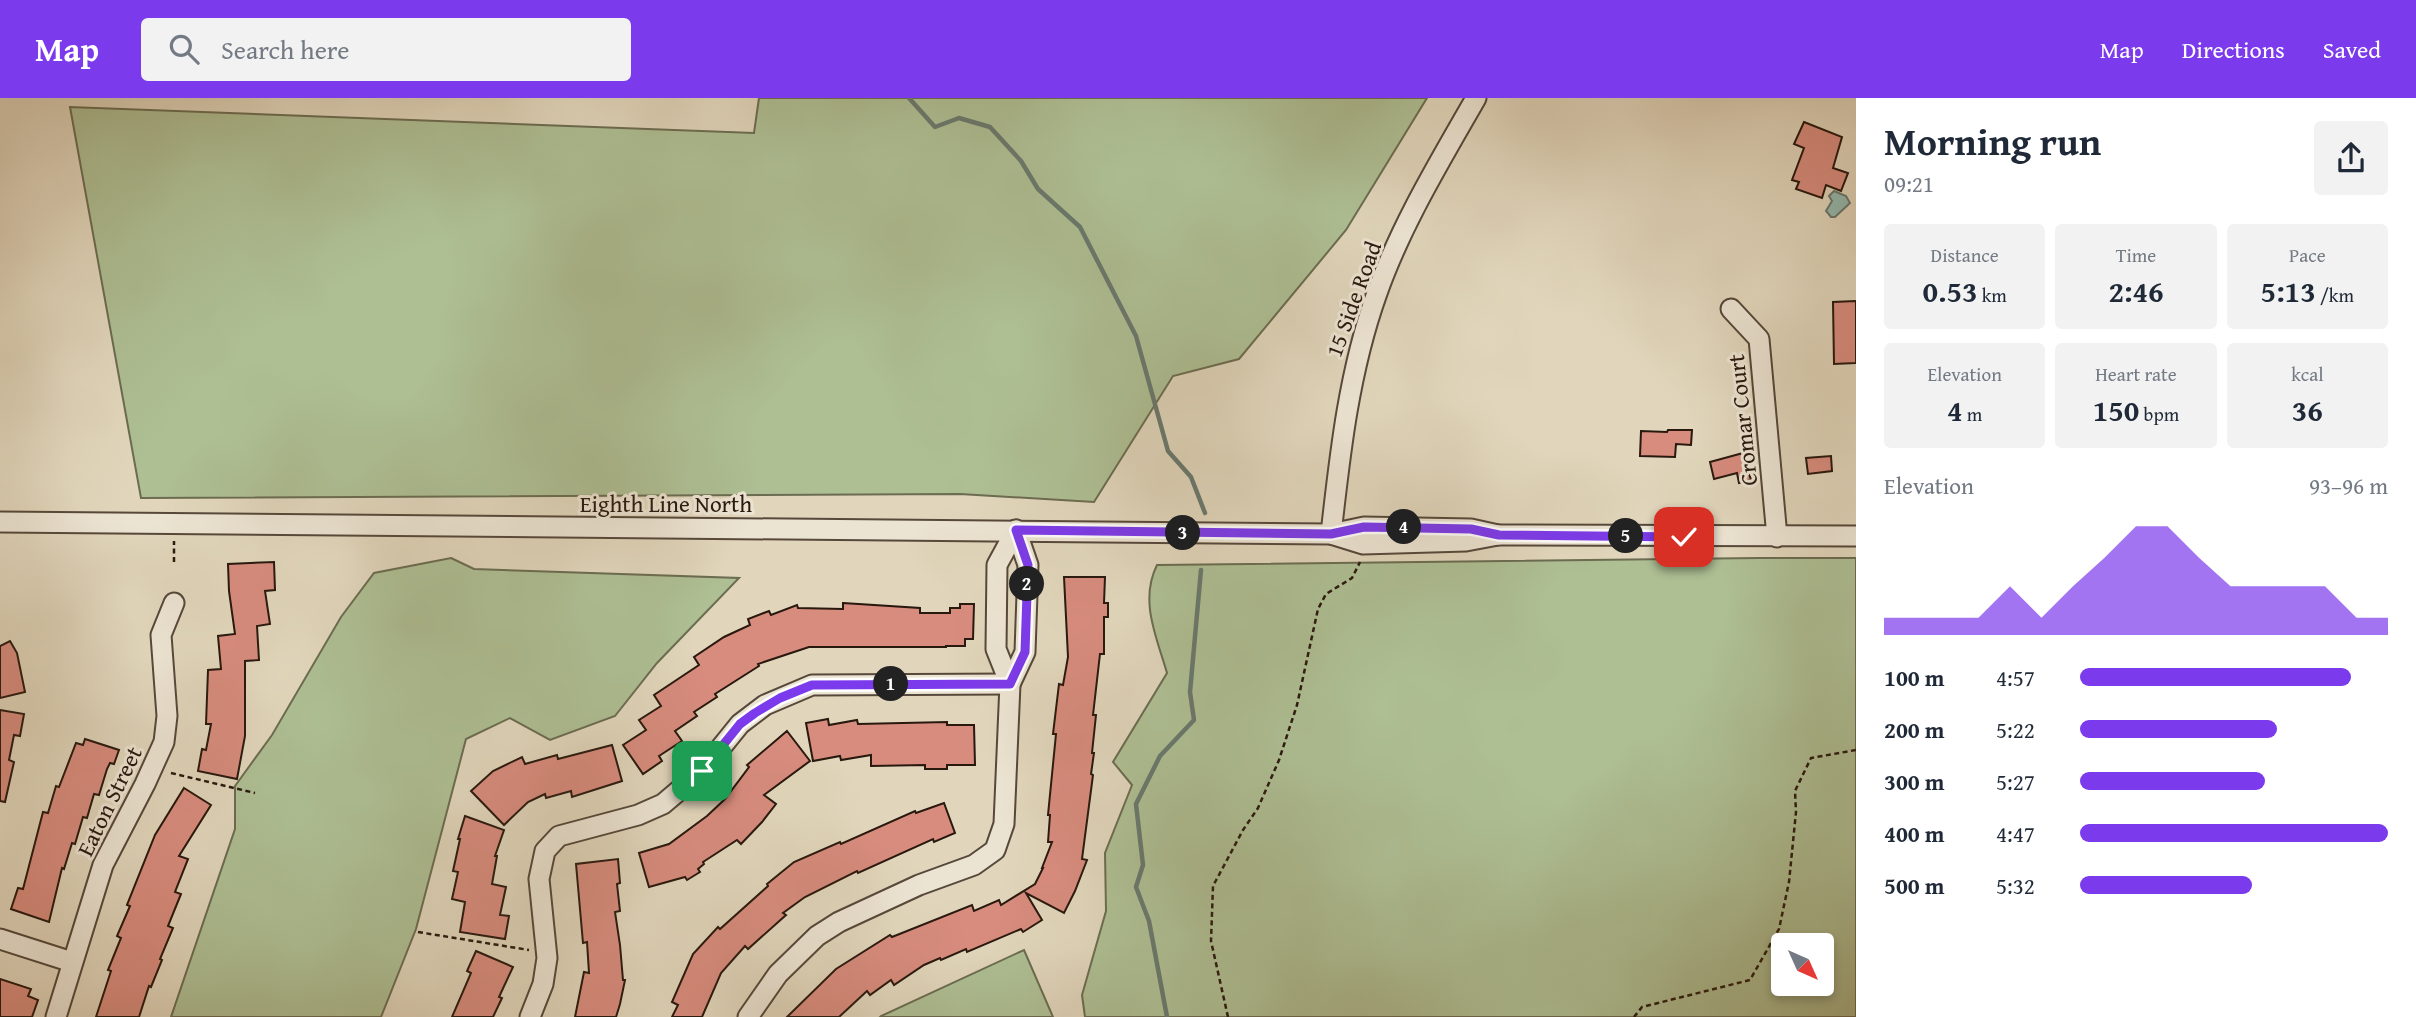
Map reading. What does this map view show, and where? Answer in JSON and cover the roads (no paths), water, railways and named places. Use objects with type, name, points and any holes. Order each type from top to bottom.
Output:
[{"type":"street","name":"15 Side Road","points":[[1331,534],[1339,456],[1352,375],[1377,292],[1419,198],[1476,98]]},
{"type":"street","name":"Cromar Court","points":[[1731,309],[1759,339],[1777,537]]},
{"type":"street","name":"Eighth Line North","points":[[0,522],[1331,534],[1364,527],[1471,529],[1499,535],[1856,536]]},
{"type":"street","points":[[1010,684],[996,649],[997,565],[1016,530]]},
{"type":"street","points":[[748,1017],[778,974],[817,936],[839,922],[919,885],[974,865],[995,850],[1004,824],[1010,684],[1025,652],[1028,565],[1016,530]]},
{"type":"street","name":"Eaton Street","points":[[55,1017],[103,865],[164,742],[167,716],[161,635],[174,603]]},
{"type":"street","points":[[530,1017],[542,984],[546,952],[539,879],[545,851],[559,836],[638,815],[663,804],[702,771],[740,724],[765,705],[812,685],[1010,684]]},
{"type":"street","points":[[0,939],[72,962]]},
{"type":"water","points":[[1834,191],[1846,196],[1850,203],[1835,217],[1831,217],[1826,211],[1832,201],[1829,196]]},
{"type":"waterway","points":[[909,98],[935,127],[959,118],[990,127],[1021,161],[1038,189],[1080,227],[1136,336],[1168,451],[1191,477],[1205,513]]},
{"type":"waterway","points":[[1167,1017],[1149,921],[1136,887],[1143,865],[1136,804],[1160,756],[1194,720],[1190,692],[1201,570]]}]
